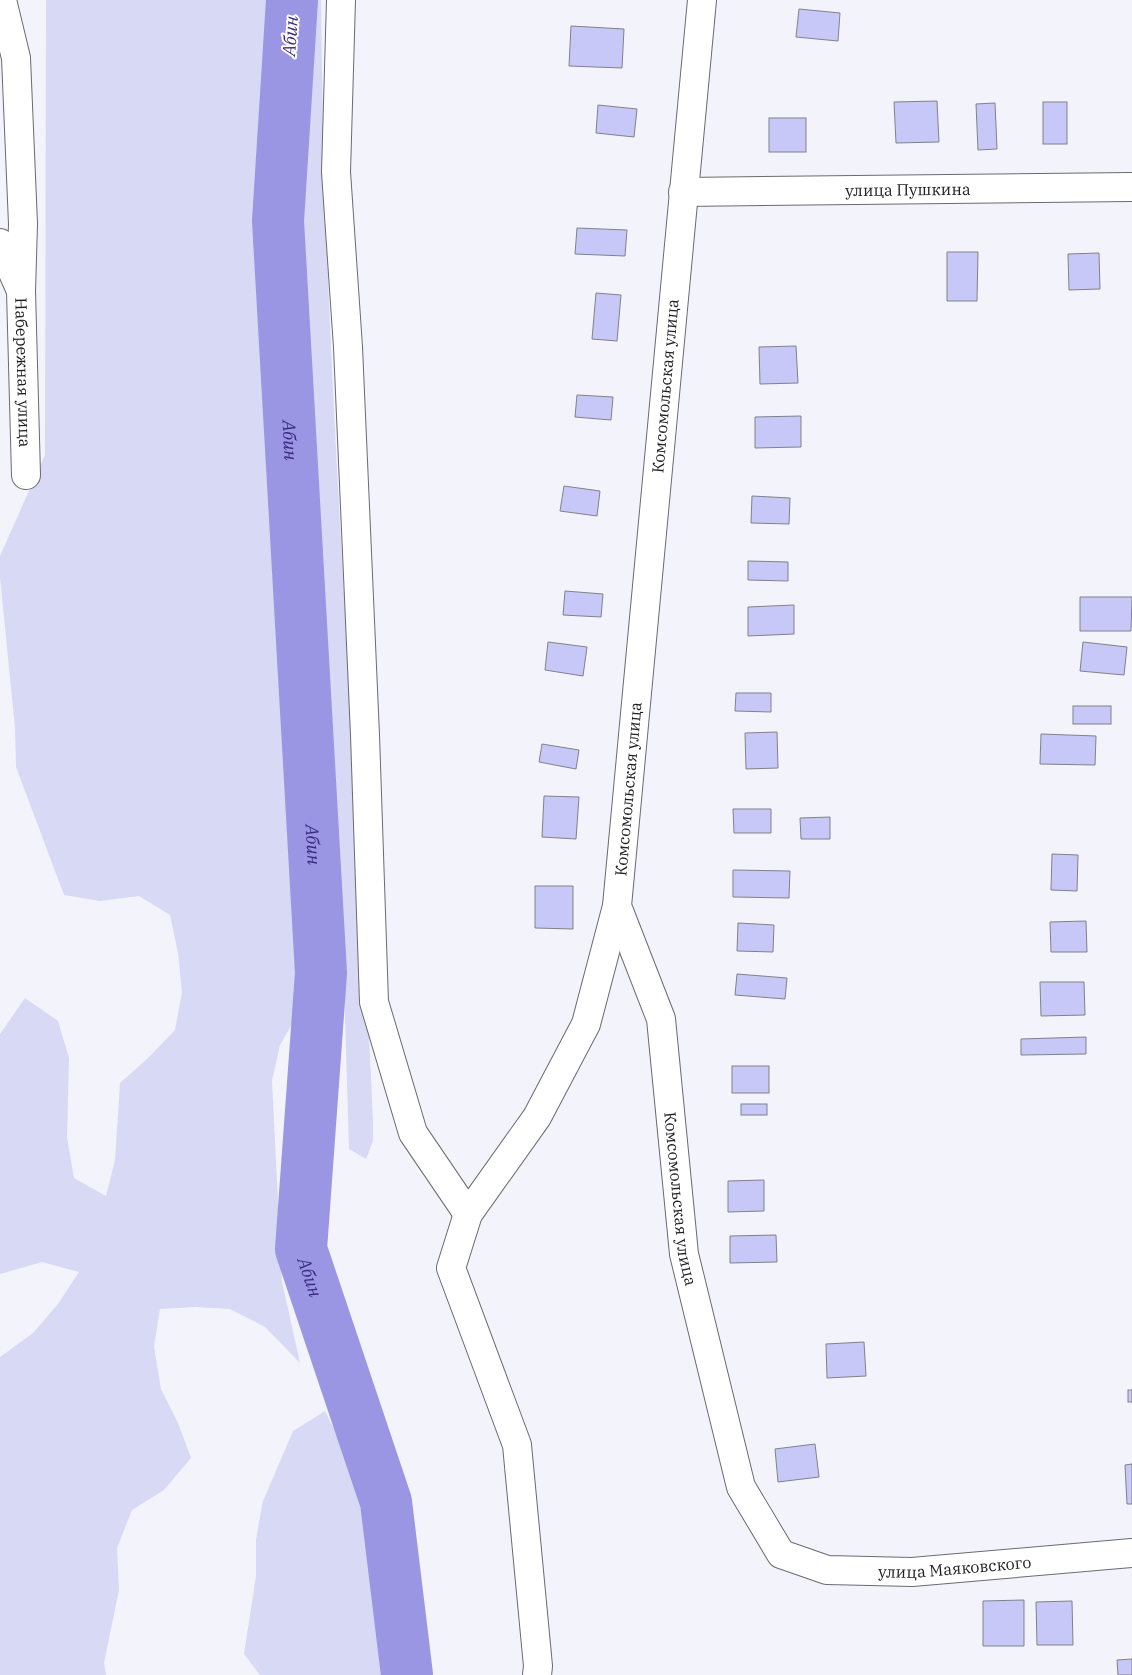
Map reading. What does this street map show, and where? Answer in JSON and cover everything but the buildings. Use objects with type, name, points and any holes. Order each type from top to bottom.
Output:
[{"type":"street","points":[[2,0],[16,58],[23,224],[21,291]]},
{"type":"street","points":[[341,0],[336,172],[349,357],[374,1002],[413,1133],[468,1214]]},
{"type":"street","name":"Комсомольская улица","points":[[702,0],[617,906],[661,1019],[684,1254],[741,1487],[781,1554]]},
{"type":"street","name":"улица Пушкина","points":[[683,192],[1132,187]]},
{"type":"street","name":"Набережная улица","points":[[0,243],[21,291],[26,475]]},
{"type":"street","points":[[537,1675],[538,1666],[518,1445],[451,1268],[468,1214],[537,1117],[586,1024],[617,906]]},
{"type":"street","name":"улица Маяковского","points":[[781,1554],[827,1570],[912,1572],[1132,1553]]},
{"type":"shaded area","points":[[46,0],[275,0],[275,331],[300,1010],[280,1045],[272,1081],[282,1282],[300,1363],[265,1327],[230,1309],[195,1307],[160,1309],[154,1347],[161,1389],[178,1423],[191,1458],[164,1490],[132,1510],[117,1548],[119,1590],[104,1663],[106,1675],[0,1675],[0,1357],[33,1333],[58,1304],[79,1272],[42,1262],[0,1274],[0,1034],[25,998],[58,1021],[69,1058],[67,1138],[74,1178],[106,1196],[115,1160],[120,1083],[175,1030],[182,992],[178,953],[170,915],[139,896],[100,901],[64,895],[16,767],[15,728],[0,577],[0,556],[45,455]]},
{"type":"shaded area","points":[[308,0],[321,0],[323,141],[328,281],[373,1122],[373,1141],[366,1159],[349,1149],[340,850],[319,646],[300,230]]},
{"type":"shaded area","points":[[325,1411],[342,1445],[377,1564],[389,1675],[260,1675],[244,1654],[256,1576],[256,1539],[263,1501],[293,1431]]},
{"type":"waterway","name":"Абин","points":[[292,0],[278,221],[321,973],[301,1249],[386,1502],[407,1675]]}]
